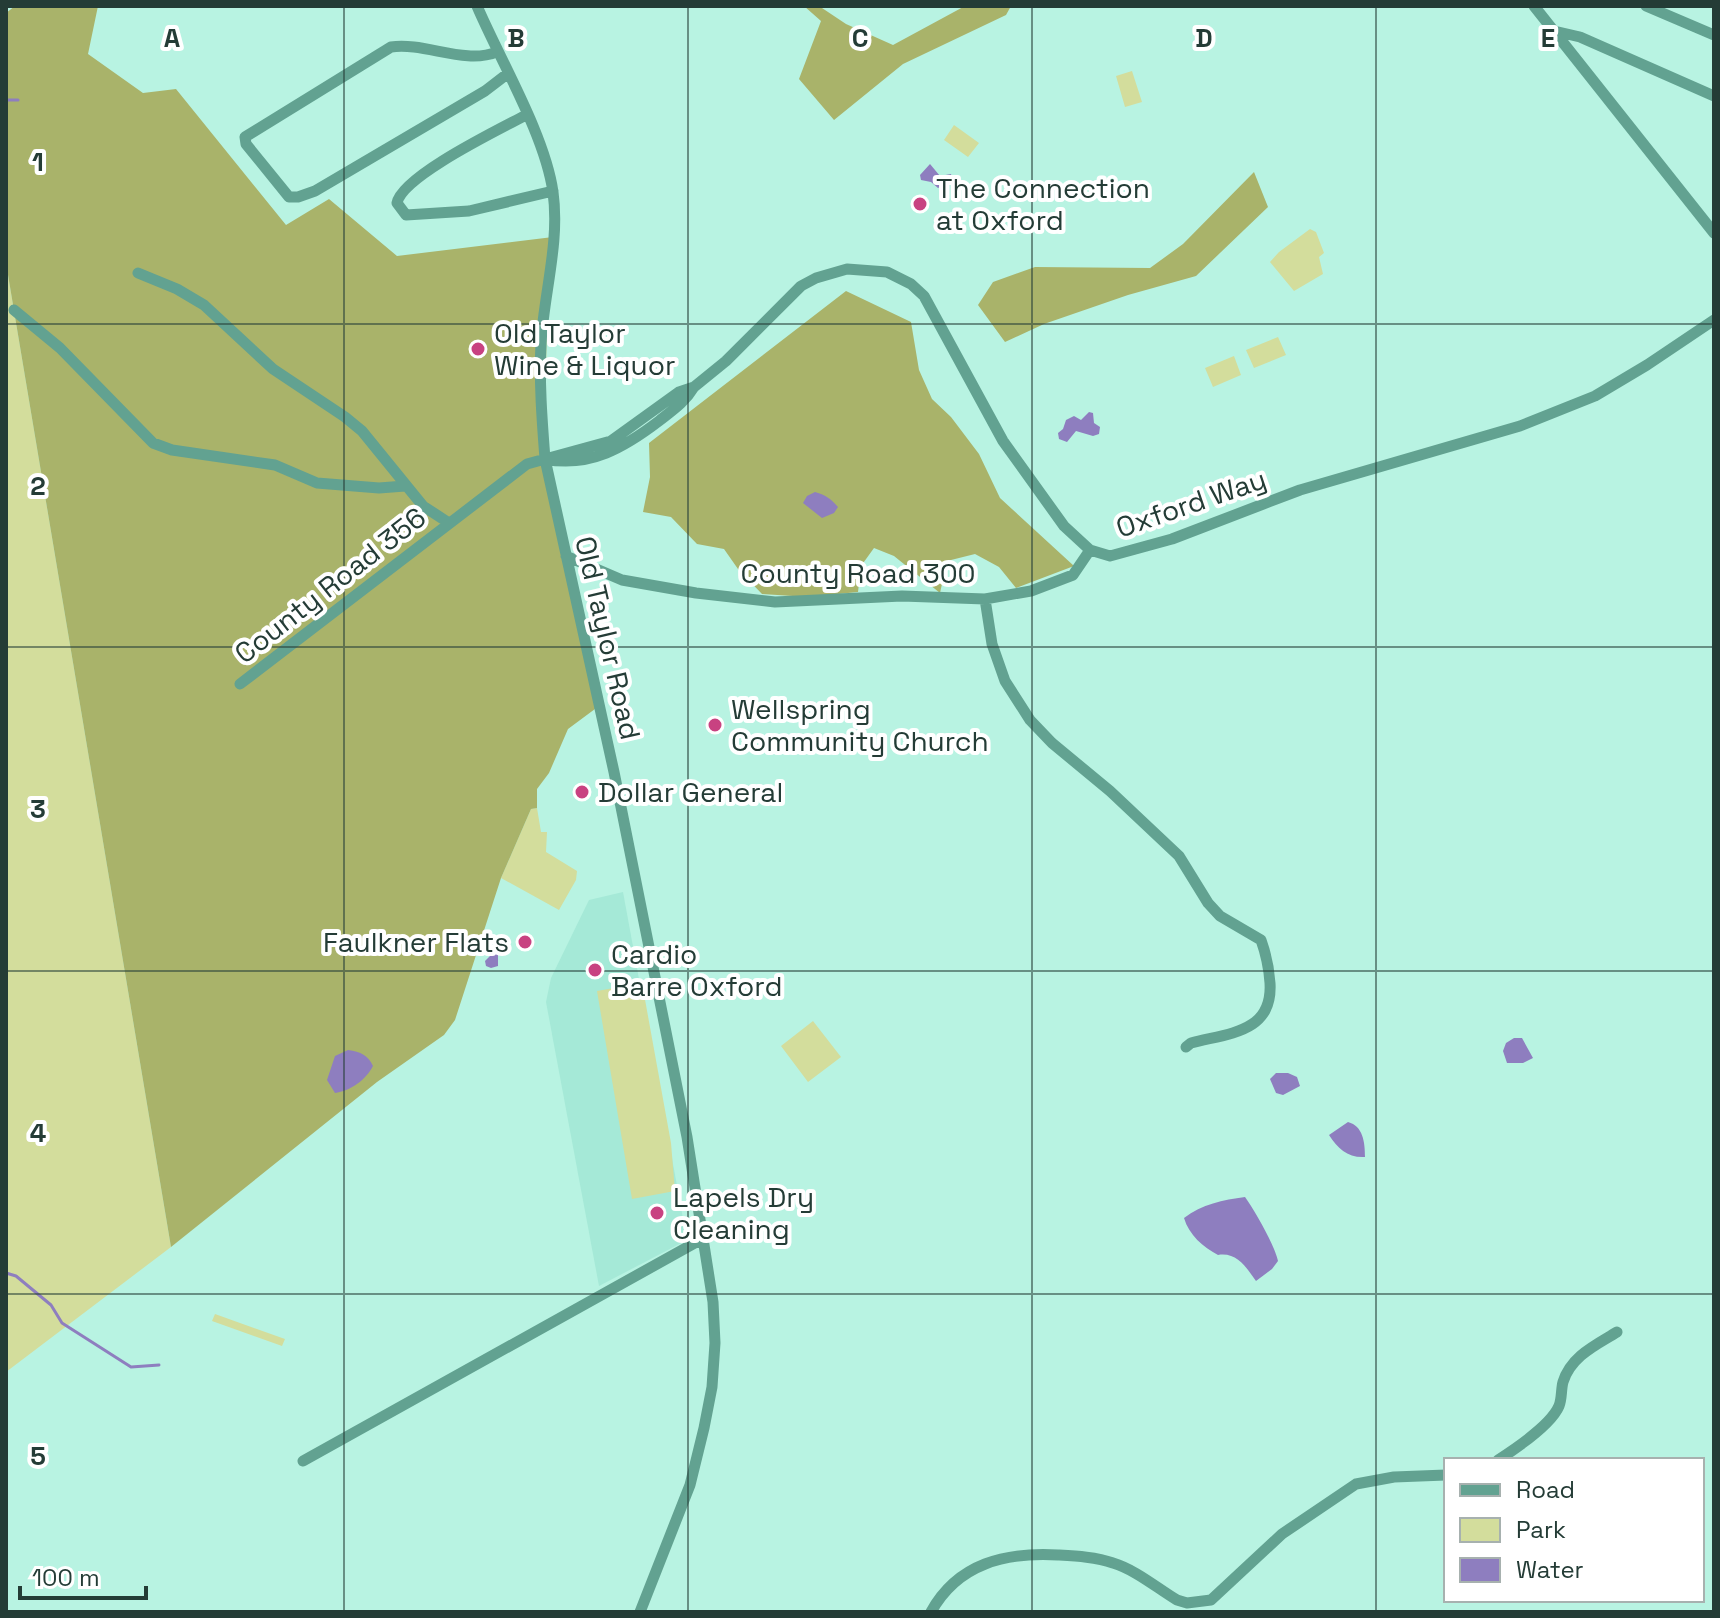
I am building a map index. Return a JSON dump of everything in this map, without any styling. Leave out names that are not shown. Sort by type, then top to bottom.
[{"type":"street","name":"Old Taylor Road","points":[[477,6],[540,147],[553,191],[553,249],[541,343],[545,459],[614,772],[687,1137],[713,1302],[715,1343],[712,1387],[690,1485],[640,1612]]},
{"type":"street","points":[[1534,6],[1714,233]]},
{"type":"street","points":[[1646,6],[1714,35]]},
{"type":"street","points":[[1554,31],[1580,37],[1714,96]]},
{"type":"street","points":[[497,52],[483,58],[405,45],[391,47],[245,137],[246,144],[289,197],[298,197],[328,183],[485,91],[507,74]]},
{"type":"street","points":[[526,115],[433,167],[402,189],[397,203],[406,215],[469,211],[553,191]]},
{"type":"street","name":"Oxford Way","points":[[545,459],[611,441],[679,392],[694,387],[726,361],[801,286],[847,269],[887,272],[911,284],[924,296],[1003,441],[1064,526],[1090,550],[1110,556],[1172,539],[1300,490],[1520,426],[1595,396],[1714,320]]},
{"type":"street","name":"County Road 356","points":[[138,273],[177,289],[204,305],[273,369],[345,417],[362,431],[423,506],[449,523]]},
{"type":"street","points":[[14,310],[60,348],[153,443],[172,450],[275,465],[317,483],[379,488],[405,486]]},
{"type":"street","name":"County Road 356","points":[[240,684],[527,464],[545,459]]},
{"type":"street","name":"County Road 300","points":[[566,556],[622,580],[696,593],[763,601],[830,601],[902,596],[985,599],[1031,591],[1073,575],[1090,550]]},
{"type":"street","points":[[985,599],[992,644],[1008,688],[1030,720],[1179,856],[1208,903],[1220,916],[1261,940],[1270,989],[1269,1004],[1262,1017],[1241,1031],[1191,1043],[1186,1047]]},
{"type":"street","points":[[303,1461],[702,1239]]},
{"type":"street","points":[[1501,1458],[1538,1430],[1558,1408],[1570,1366],[1584,1352],[1617,1332]]},
{"type":"street","points":[[931,1612],[947,1588],[971,1569],[987,1561],[1019,1556],[1080,1556],[1114,1563],[1177,1600],[1187,1603],[1211,1600],[1282,1534],[1356,1484],[1394,1477],[1444,1475]]},
{"type":"shaded area","points":[[15,6],[98,6],[88,54],[143,93],[176,89],[286,225],[329,199],[397,256],[553,237],[547,295],[545,459],[599,706],[568,729],[549,773],[537,789],[537,808],[531,809],[501,878],[455,1020],[444,1035],[377,1082],[171,1247],[6,263],[6,13]]},
{"type":"shaded area","points":[[804,6],[819,6],[846,24],[893,45],[965,6],[1011,6],[1006,15],[903,64],[834,120],[799,79],[821,21]]},
{"type":"shaded area","points":[[1254,172],[1268,207],[1196,276],[1044,324],[1005,342],[978,305],[993,282],[1035,267],[1150,268],[1183,244]]},
{"type":"shaded area","points":[[846,291],[911,322],[919,370],[932,399],[951,417],[979,454],[1000,498],[1074,566],[1016,588],[999,567],[975,554],[947,561],[940,593],[894,556],[874,548],[861,566],[858,592],[808,597],[762,594],[724,549],[697,544],[671,517],[643,512],[650,477],[649,443]]},
{"type":"shaded area","points":[[623,892],[687,1240],[599,1286],[546,1002],[551,978],[589,900]]},
{"type":"green space","points":[[1132,71],[1142,102],[1125,107],[1116,76]]},
{"type":"green space","points":[[954,125],[979,143],[968,157],[944,140]]},
{"type":"green space","points":[[1310,229],[1316,232],[1324,253],[1319,257],[1323,274],[1294,291],[1270,262]]},
{"type":"green space","points":[[6,263],[171,1247],[6,1372]]},
{"type":"green space","points":[[1278,337],[1286,355],[1254,368],[1246,350]]},
{"type":"green space","points":[[1234,356],[1241,375],[1213,387],[1205,368]]},
{"type":"green space","points":[[537,808],[541,832],[547,832],[546,852],[577,871],[576,880],[559,910],[501,878],[531,809]]},
{"type":"green space","points":[[642,983],[671,1143],[675,1191],[632,1199],[597,991]]},
{"type":"green space","points":[[813,1021],[841,1057],[808,1082],[781,1046]]},
{"type":"green space","points":[[215,1314],[285,1339],[282,1346],[212,1321]]},
{"type":"water","points":[[930,164],[940,176],[951,174],[953,181],[938,188],[931,182],[921,180],[920,175]]},
{"type":"water","points":[[1089,412],[1093,413],[1094,423],[1100,427],[1099,434],[1093,436],[1076,431],[1067,442],[1059,439],[1058,433],[1066,420],[1074,416],[1081,420]]},
{"type":"water","points":[[815,492],[838,507],[834,513],[822,518],[803,503],[807,496]]},
{"type":"water","points":[[502,936],[505,951],[498,955],[498,966],[486,966],[485,961],[493,953],[491,948]]},
{"type":"water","points":[[1522,1038],[1533,1058],[1523,1063],[1507,1063],[1503,1051],[1506,1043]]},
{"type":"water","points":[[348,1050],[364,1055],[373,1066],[357,1084],[335,1093],[327,1080],[335,1056]]},
{"type":"water","points":[[1276,1073],[1297,1077],[1300,1086],[1283,1095],[1276,1093],[1270,1079]]},
{"type":"water","points":[[1348,1122],[1360,1131],[1365,1157],[1344,1152],[1329,1135]]},
{"type":"water","points":[[1245,1197],[1278,1261],[1256,1281],[1236,1258],[1218,1255],[1202,1244],[1189,1230],[1184,1218],[1213,1203]]},
{"type":"waterway","points":[[6,100],[18,100]]},
{"type":"waterway","points":[[6,1273],[16,1276],[51,1305],[62,1323],[131,1367],[159,1365]]},
{"type":"place","name":"The Connection at Oxford","points":[[920,204]]},
{"type":"place","name":"Old Taylor Wine & Liquor","points":[[478,349]]},
{"type":"place","name":"Wellspring Community Church","points":[[715,725]]},
{"type":"place","name":"Dollar General","points":[[582,792]]},
{"type":"place","name":"Faulkner Flats","points":[[525,942]]},
{"type":"place","name":"Cardio Barre Oxford","points":[[595,970]]},
{"type":"place","name":"Lapels Dry Cleaning","points":[[657,1213]]}]
